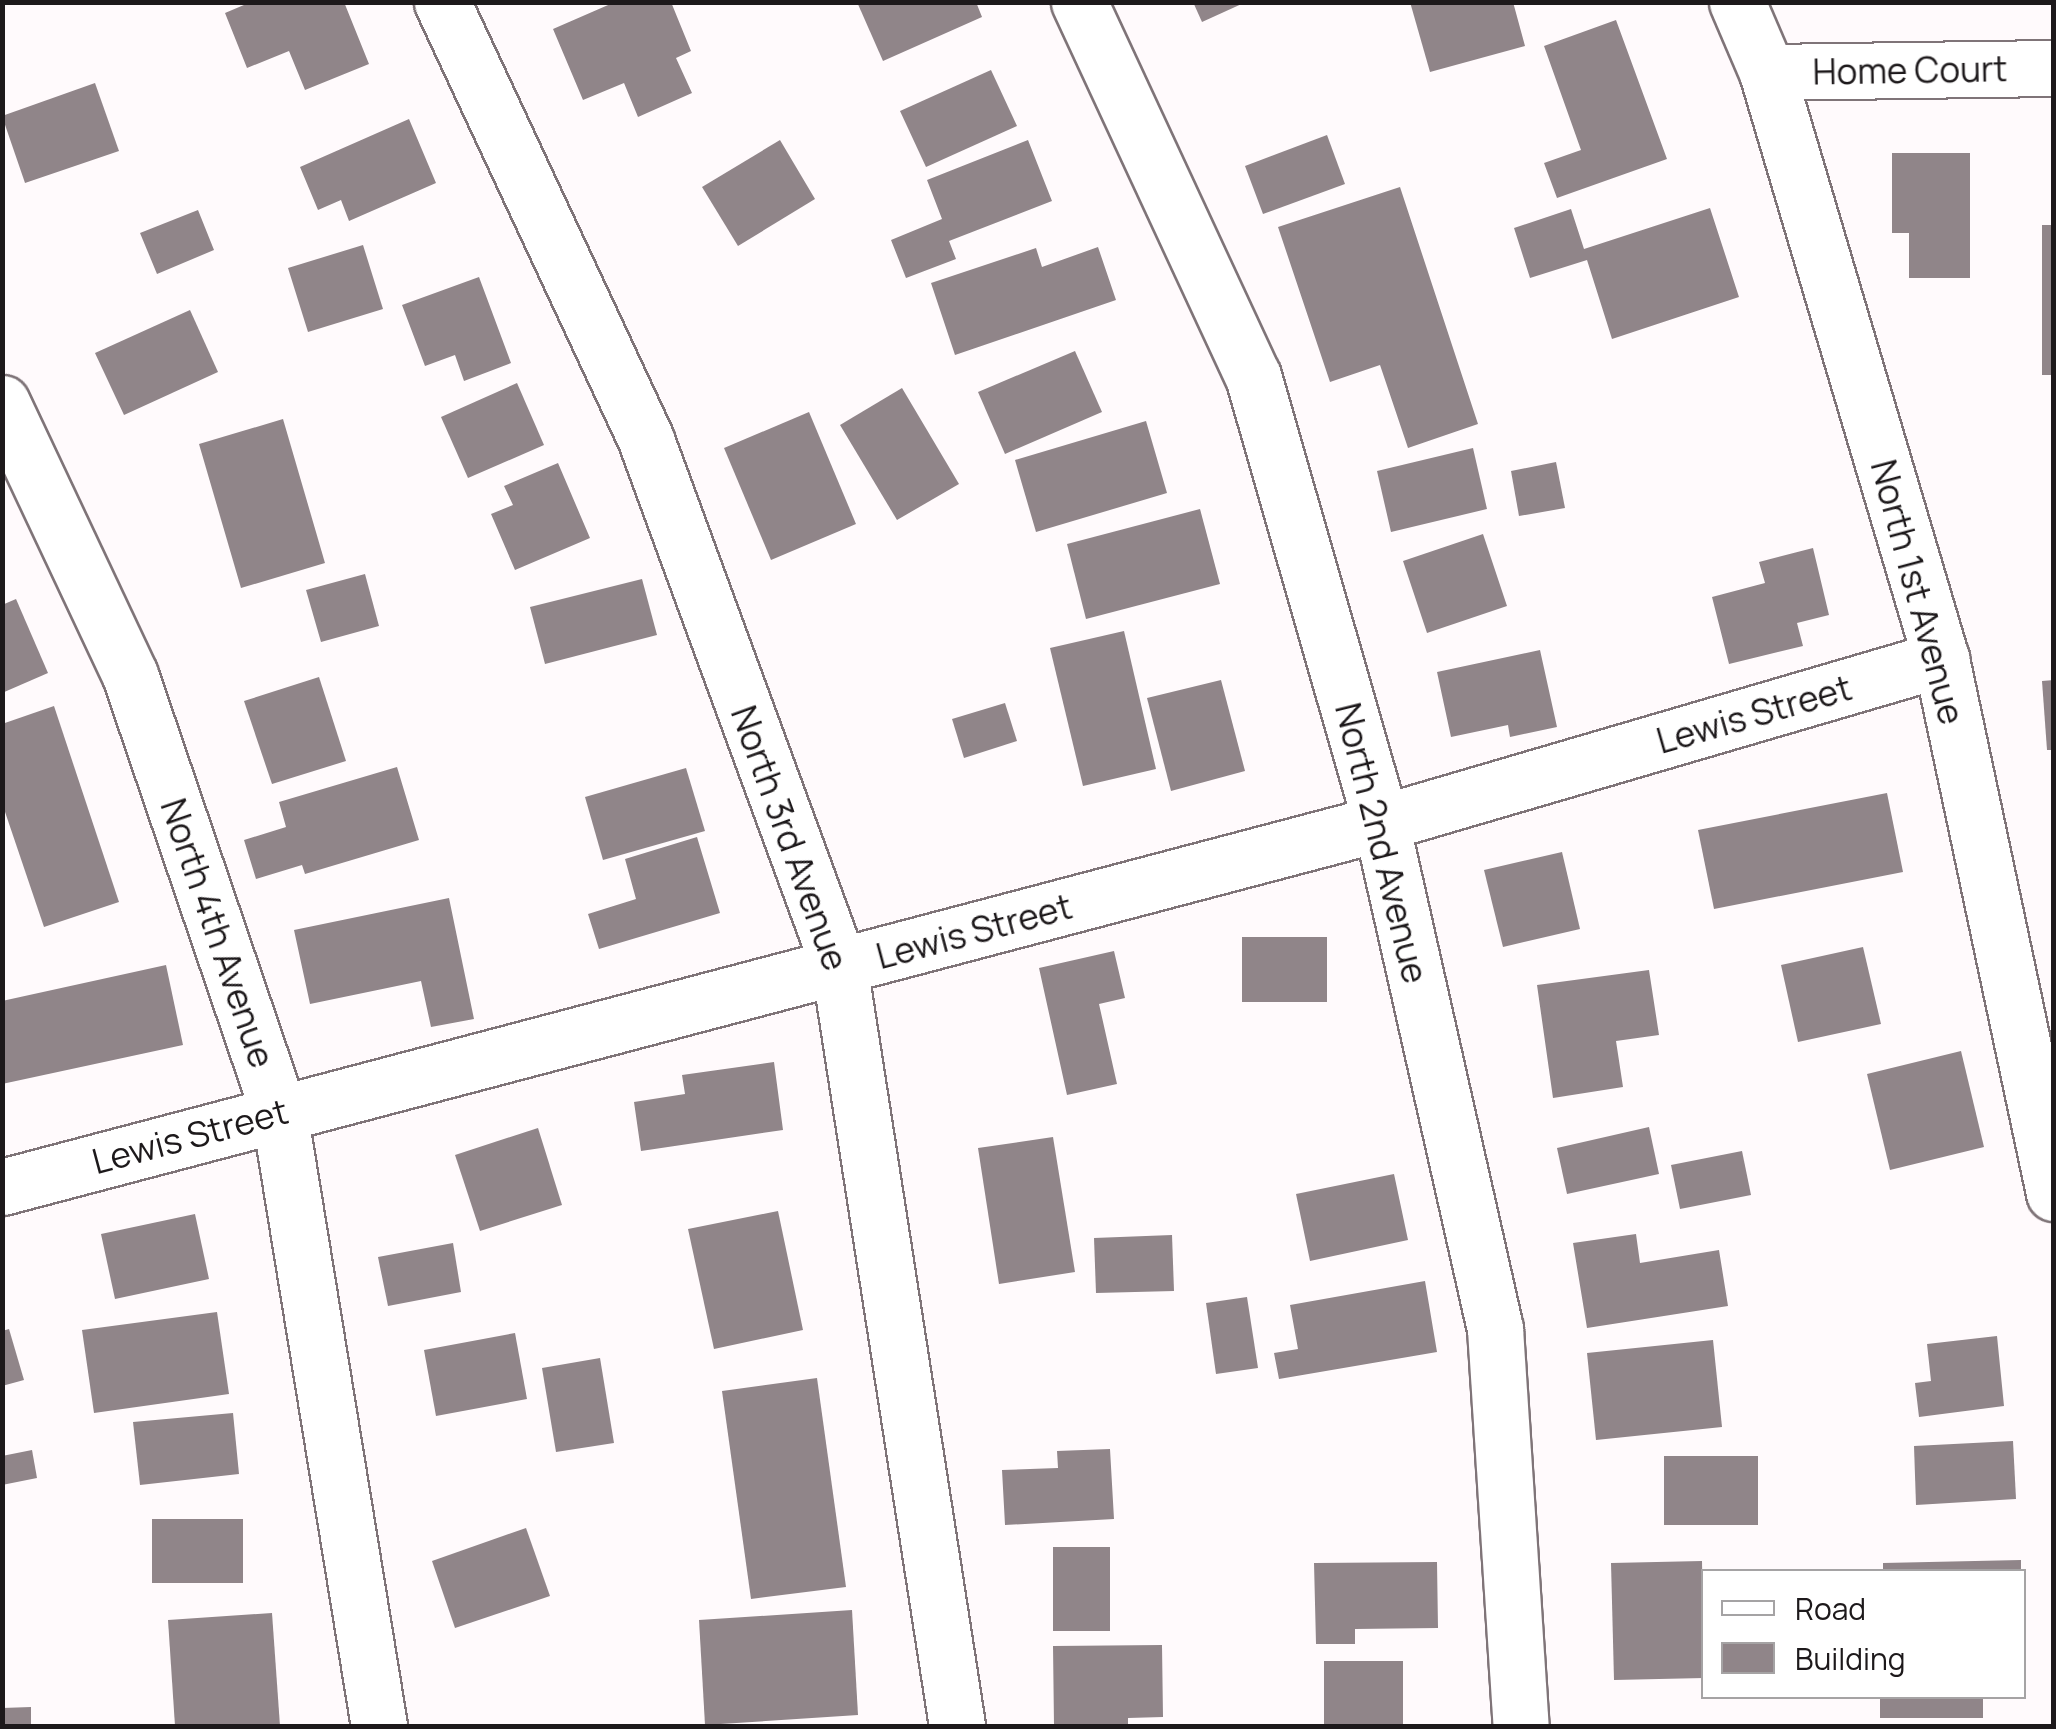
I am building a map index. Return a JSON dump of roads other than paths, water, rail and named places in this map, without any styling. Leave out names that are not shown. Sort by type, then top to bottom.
[{"type":"street","name":"North 3rd Avenue","points":[[442,2],[646,440],[840,966],[957,1726]]},
{"type":"street","name":"North 2nd Avenue","points":[[1079,2],[1253,376],[1382,823],[1495,1329],[1520,1726]]},
{"type":"street","name":"North 1st Avenue","points":[[1737,2],[1767,72],[1941,659],[2054,1193]]},
{"type":"street","name":"Home Court","points":[[1767,72],[2054,68]]},
{"type":"street","name":"North 4th Avenue","points":[[2,403],[130,675],[279,1112],[379,1726]]},
{"type":"street","name":"Lewis Street","points":[[2,1188],[1382,823],[1941,659]]}]
